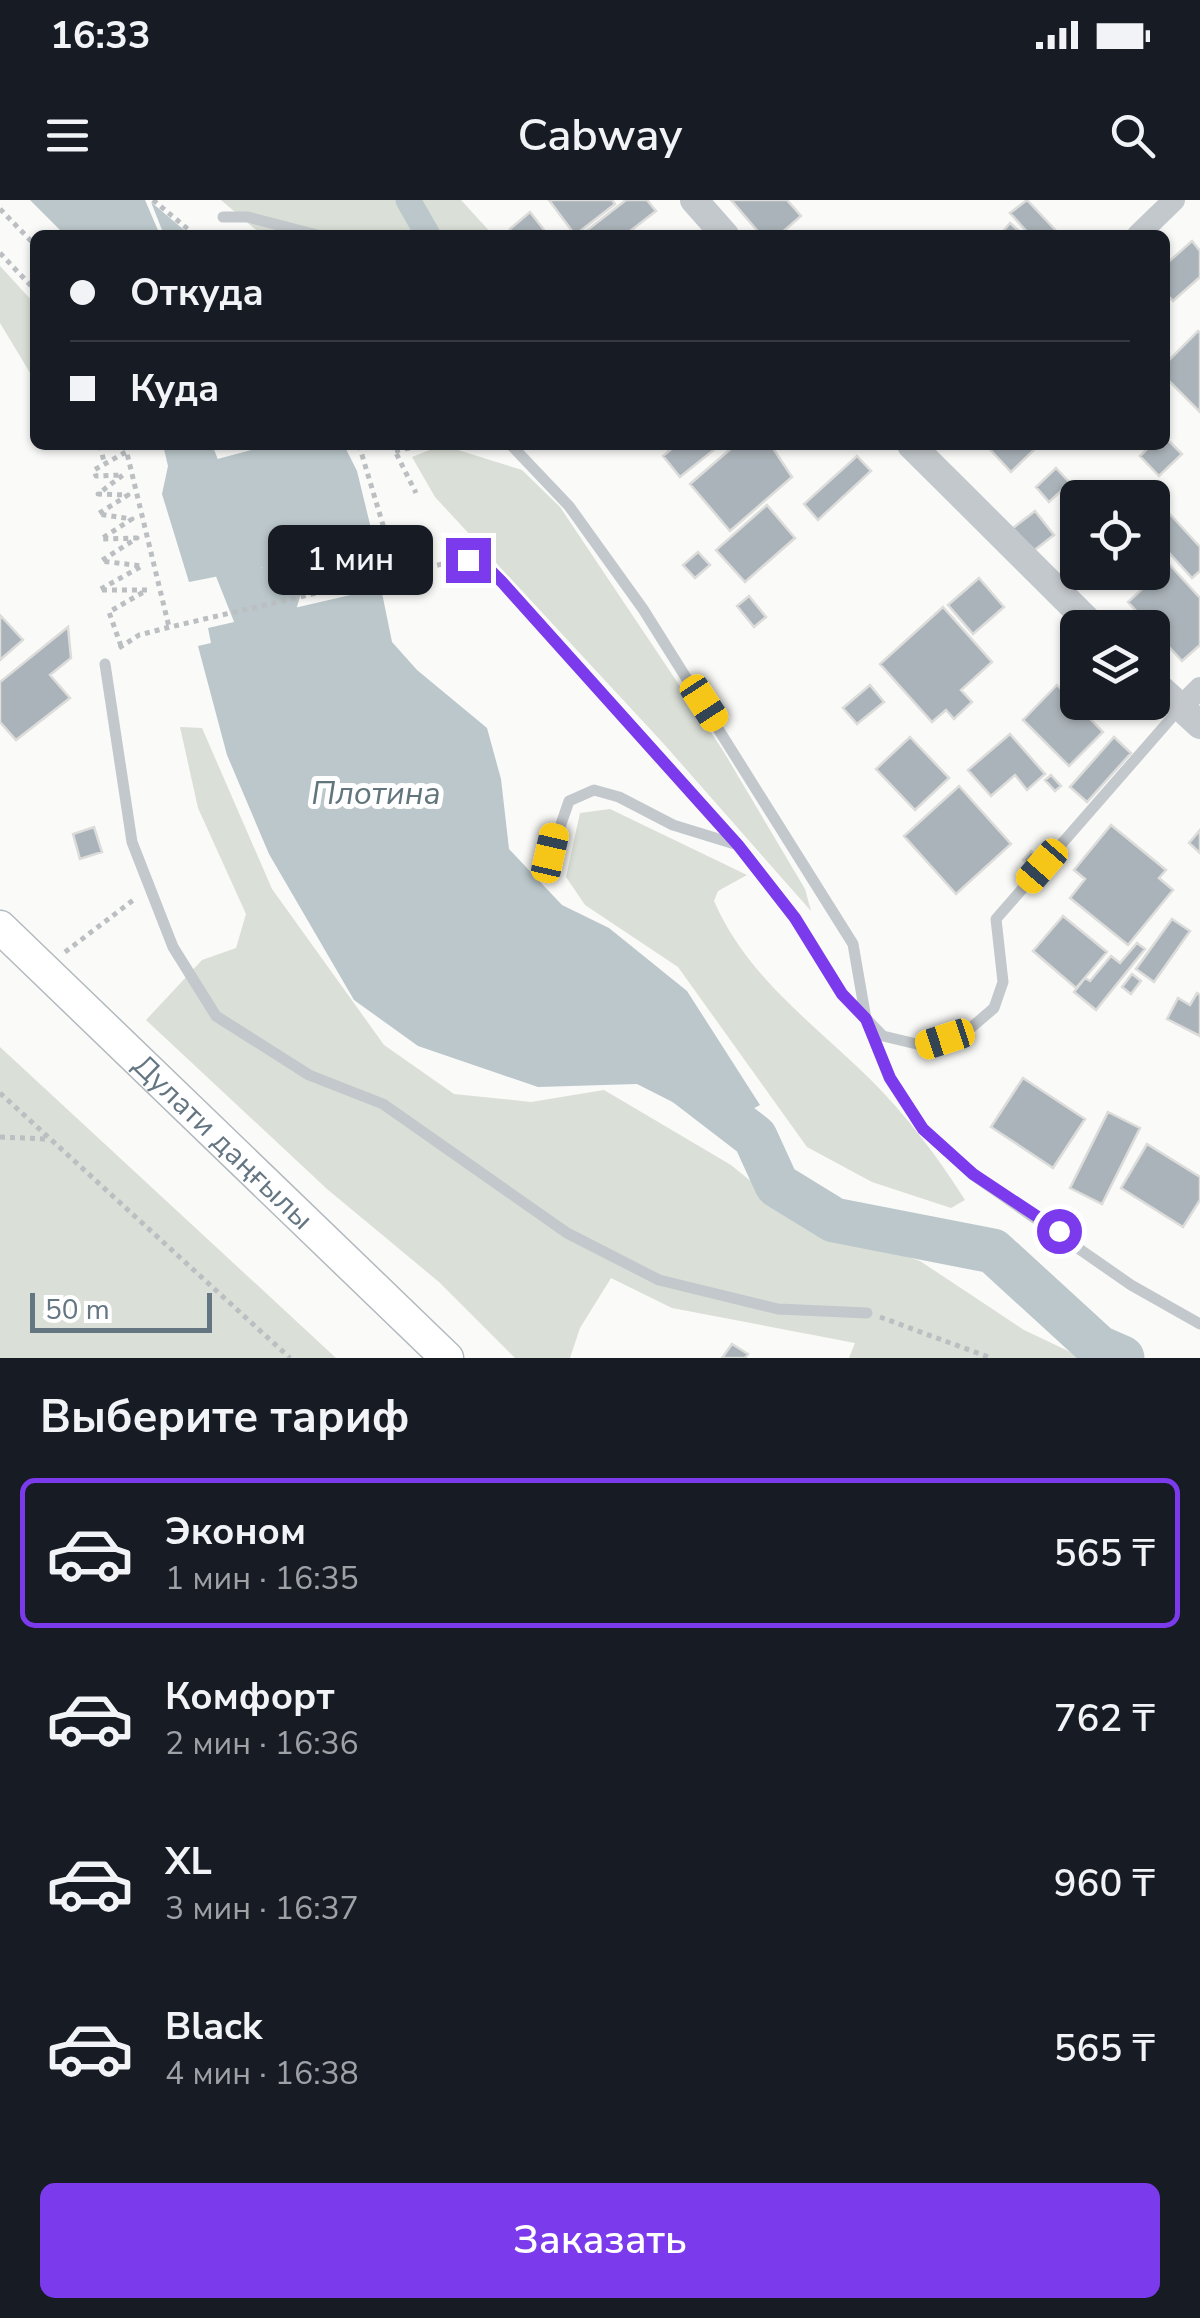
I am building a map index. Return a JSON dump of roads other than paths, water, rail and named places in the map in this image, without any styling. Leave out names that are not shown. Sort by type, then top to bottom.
[{"type":"main road","name":"Дулати даңғылы","points":[[0,927],[447,1358]]},
{"type":"street","points":[[694,200],[721,230]]},
{"type":"street","points":[[1143,230],[1174,200]]},
{"type":"street","points":[[919,450],[1077,610]]},
{"type":"street","points":[[1170,692],[1194,706]]},
{"type":"lane","points":[[223,217],[248,217],[298,230]]},
{"type":"lane","points":[[516,450],[569,506],[643,609],[853,944],[866,1019],[890,1078],[936,1140],[973,1174],[1131,1285],[1200,1324]]},
{"type":"lane","points":[[468,560],[487,567],[502,582],[738,845],[795,918],[842,994],[883,1036],[925,1046],[966,1032],[994,1008],[1002,982],[996,919],[1194,706]]},
{"type":"lane","points":[[105,664],[132,842],[173,947],[216,1016],[309,1075],[383,1104],[567,1233],[659,1280],[778,1309],[867,1313]]},
{"type":"lane","points":[[550,853],[557,824],[569,801],[594,790],[619,797],[674,825],[738,845]]},
{"type":"water","points":[[30,200],[145,200],[158,230],[60,230]]},
{"type":"water","points":[[151,202],[184,230],[162,230]]},
{"type":"water","points":[[164,450],[207,450],[210,461],[251,450],[346,450],[357,471],[375,545],[189,582],[162,494],[168,466]]},
{"type":"water","name":"Плотина","points":[[381,588],[392,642],[417,670],[487,728],[501,779],[509,849],[562,905],[609,928],[687,991],[760,1105],[720,1126],[637,1084],[538,1087],[418,1046],[354,1000],[269,854],[227,755],[198,646],[211,643],[208,628]]},
{"type":"waterway","points":[[408,200],[425,230]]},
{"type":"waterway","points":[[190,450],[279,674]]},
{"type":"waterway","points":[[266,632],[317,461],[314,450]]},
{"type":"waterway","points":[[686,1084],[755,1137],[777,1185],[834,1220],[993,1251],[1099,1348],[1122,1358]]}]
